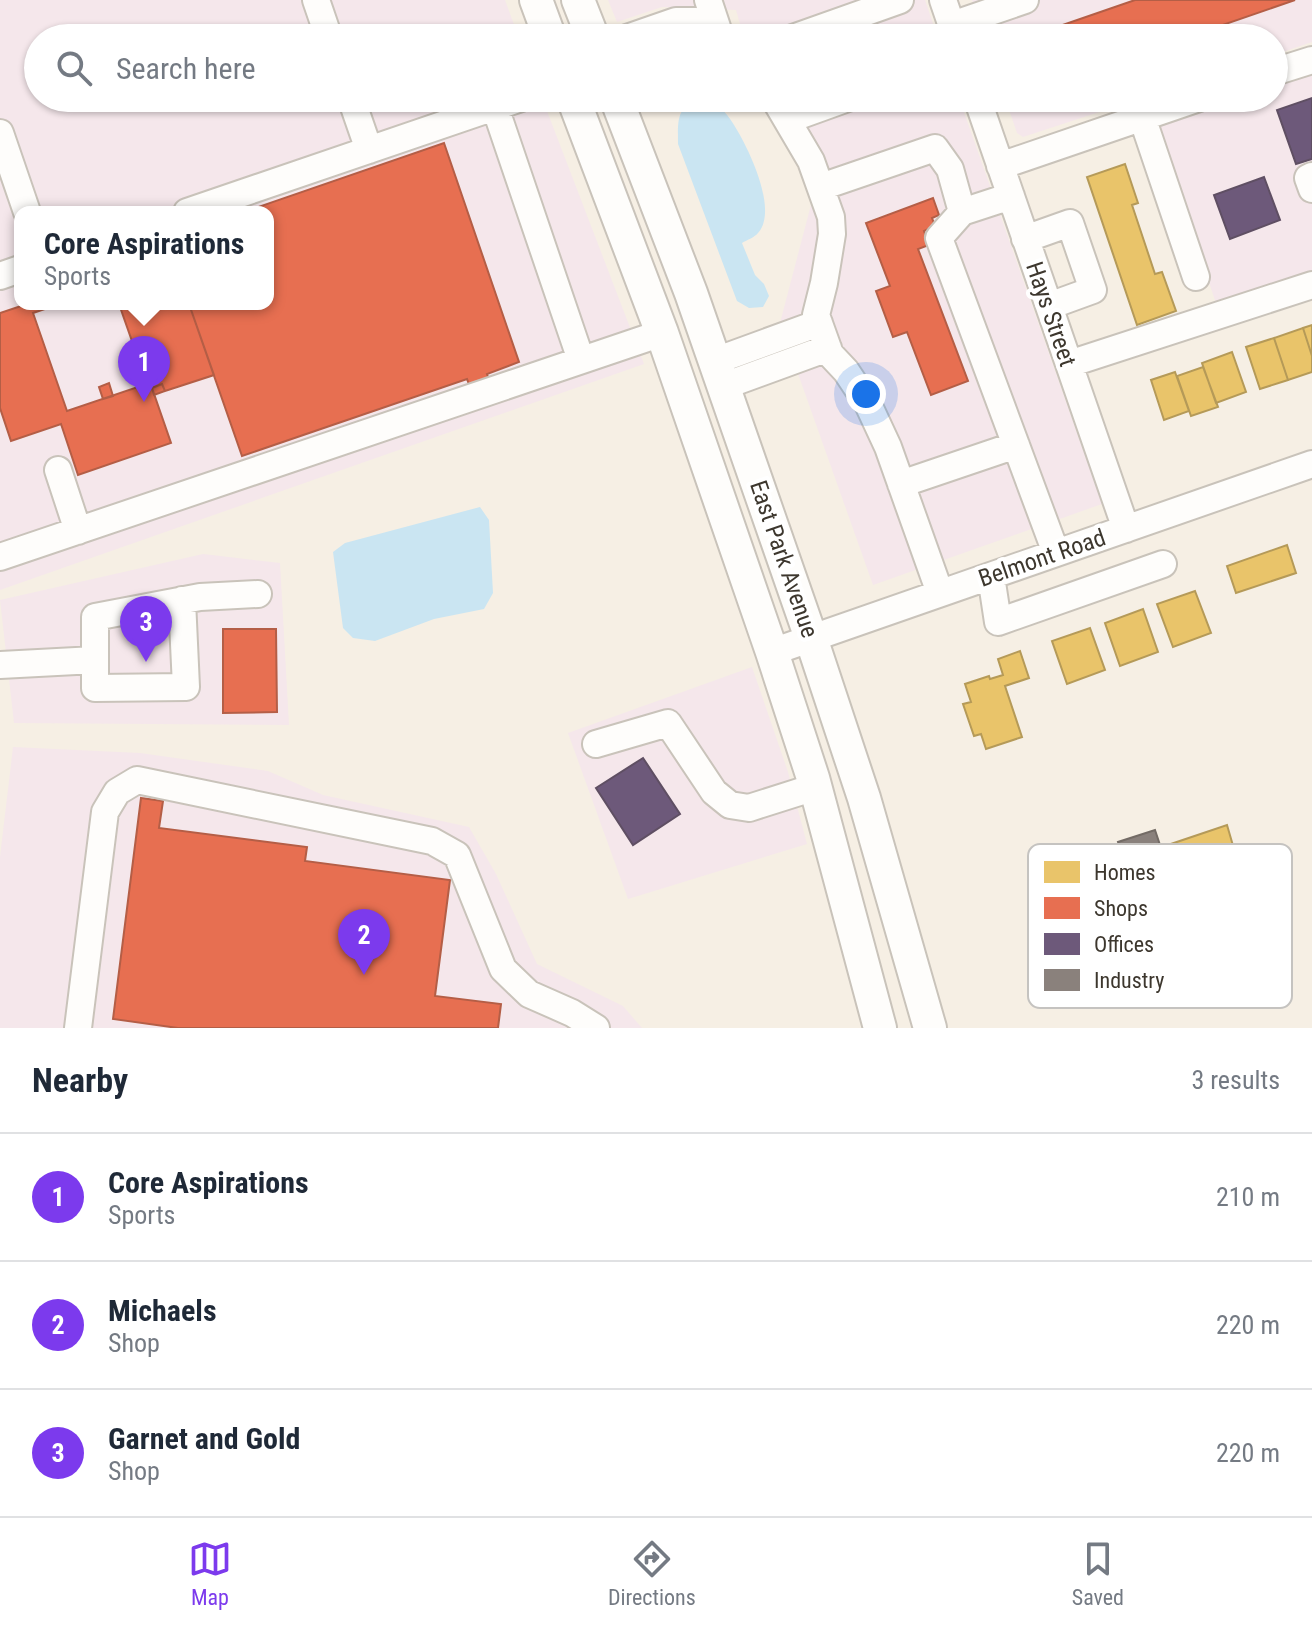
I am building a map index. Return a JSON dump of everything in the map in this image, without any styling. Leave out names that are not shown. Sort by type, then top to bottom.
[{"type":"main road","points":[[536,0],[545,24]]},
{"type":"main road","points":[[578,0],[587,24]]},
{"type":"main road","name":"East Park Avenue","points":[[578,112],[662,333],[772,652],[815,787],[880,1028]]},
{"type":"main road","name":"East Park Avenue","points":[[621,112],[719,374],[811,638],[864,798],[930,1028]]},
{"type":"street","points":[[316,0],[324,24]]},
{"type":"street","points":[[708,0],[715,24]]},
{"type":"street","points":[[943,0],[951,24]]},
{"type":"street","points":[[972,24],[1025,0]]},
{"type":"street","points":[[831,24],[890,2]]},
{"type":"street","points":[[667,24],[696,21],[700,24]]},
{"type":"street","points":[[1288,68],[1312,60]]},
{"type":"street","points":[[356,112],[369,150]]},
{"type":"street","points":[[205,206],[480,112]]},
{"type":"street","points":[[497,112],[581,360]]},
{"type":"street","points":[[782,112],[811,161],[831,217],[832,234],[816,315],[830,354],[846,371],[868,404],[888,447],[940,593]]},
{"type":"street","name":"Hays Street","points":[[982,112],[1126,529]]},
{"type":"street","points":[[1000,166],[1157,112]]},
{"type":"street","points":[[1142,117],[1196,277]]},
{"type":"street","points":[[0,133],[25,206]]},
{"type":"street","points":[[821,187],[935,148],[950,169],[962,212]]},
{"type":"street","points":[[1312,176],[1308,178],[1312,189]]},
{"type":"street","points":[[1011,196],[962,212],[939,238],[1016,445],[1084,591]]},
{"type":"street","points":[[1025,239],[1070,223],[1093,290],[1049,306]]},
{"type":"street","points":[[1069,364],[1312,285]]},
{"type":"street","points":[[719,374],[819,323]]},
{"type":"street","points":[[0,557],[662,333]]},
{"type":"street","points":[[719,374],[828,348]]},
{"type":"street","points":[[901,484],[1016,445]]},
{"type":"street","name":"Belmont Road","points":[[772,652],[1312,464]]},
{"type":"street","points":[[58,470],[78,531]]},
{"type":"street","points":[[991,576],[998,622],[1163,564]]},
{"type":"street","points":[[182,600],[186,687],[95,688],[95,617],[182,600],[200,597],[258,594]]},
{"type":"street","points":[[0,665],[95,660]]},
{"type":"street","points":[[596,744],[668,723],[714,792],[730,805],[749,808],[815,787]]},
{"type":"street","points":[[78,1028],[105,812],[117,792],[137,780],[432,841],[457,855],[503,969],[529,994],[572,1013],[596,1028]]},
{"type":"shaded area","points":[[0,0],[505,0],[514,24],[24,24],[24,112],[547,112],[644,364],[0,590]]},
{"type":"shaded area","points":[[608,0],[925,0],[933,24],[740,24],[736,10],[662,7],[617,22]]},
{"type":"shaded area","points":[[972,0],[1312,0],[1312,42],[1288,50],[1288,24],[980,24]]},
{"type":"shaded area","points":[[1312,73],[1312,275],[1218,309],[1156,127],[1198,112],[1288,112],[1288,81]]},
{"type":"shaded area","points":[[766,112],[964,112],[1102,504],[873,585],[780,323],[812,201],[794,154]]},
{"type":"shaded area","points":[[1010,112],[1099,112],[1023,137],[1017,133]]},
{"type":"shaded area","points":[[203,554],[280,563],[289,725],[14,723],[0,600]]},
{"type":"shaded area","points":[[752,667],[788,772],[807,844],[628,899],[568,733]]},
{"type":"shaded area","points":[[13,747],[140,753],[268,771],[323,795],[469,827],[496,874],[537,964],[623,1006],[642,1028],[0,1028],[0,857]]},
{"type":"water","points":[[682,112],[724,112],[747,148],[759,179],[765,210],[764,223],[757,234],[742,243],[755,275],[764,284],[769,296],[763,307],[749,308],[737,301],[678,144],[678,123]]},
{"type":"water","points":[[480,507],[489,520],[493,593],[484,609],[434,619],[375,641],[353,638],[343,628],[333,552],[345,543]]},
{"type":"building: Homes","points":[[1125,164],[1138,203],[1132,205],[1155,274],[1162,272],[1176,311],[1137,325],[1087,177]]},
{"type":"building: Homes","points":[[1312,325],[1312,356],[1303,328]]},
{"type":"building: Homes","points":[[1303,328],[1312,356],[1312,372],[1288,380],[1274,338]]},
{"type":"building: Homes","points":[[1274,338],[1288,380],[1260,389],[1246,347]]},
{"type":"building: Homes","points":[[1232,352],[1246,392],[1216,403],[1202,363]]},
{"type":"building: Homes","points":[[1203,367],[1218,407],[1191,416],[1177,376]]},
{"type":"building: Homes","points":[[1175,372],[1189,411],[1164,420],[1151,380]]},
{"type":"building: Homes","points":[[1287,545],[1296,573],[1236,593],[1227,566]]},
{"type":"building: Homes","points":[[1195,591],[1211,633],[1173,647],[1157,604]]},
{"type":"building: Homes","points":[[1143,609],[1158,652],[1120,666],[1105,623]]},
{"type":"building: Homes","points":[[1090,628],[1105,670],[1067,684],[1052,641]]},
{"type":"building: Homes","points":[[1020,651],[1029,678],[1005,686],[1022,737],[986,749],[981,734],[974,736],[963,704],[971,702],[965,684],[1003,675],[998,659]]},
{"type":"building: Homes","points":[[1227,825],[1233,844],[1171,844]]},
{"type":"building: Shops","points":[[1135,0],[1295,0],[1226,24],[1066,24]]},
{"type":"building: Shops","points":[[444,143],[519,362],[487,374],[492,389],[473,395],[467,379],[242,456],[191,310],[274,310],[274,206],[261,206]]},
{"type":"building: Shops","points":[[933,198],[939,215],[932,218],[935,226],[924,231],[929,245],[918,249],[968,381],[931,395],[907,332],[893,337],[876,291],[890,286],[866,223]]},
{"type":"building: Shops","points":[[14,308],[42,310],[33,313],[67,411],[147,384],[121,310],[191,310],[214,375],[165,391],[162,384],[152,388],[171,443],[78,475],[61,424],[11,441],[0,408],[0,313]]},
{"type":"building: Shops","points":[[109,383],[113,396],[103,399],[99,387]]},
{"type":"building: Shops","points":[[162,384],[165,391],[154,395],[152,388]]},
{"type":"building: Shops","points":[[223,629],[276,629],[277,712],[223,713]]},
{"type":"building: Shops","points":[[141,798],[163,801],[159,828],[307,847],[305,861],[450,880],[435,996],[501,1004],[498,1028],[178,1028],[113,1019]]},
{"type":"building: Offices","points":[[1312,98],[1312,159],[1296,164],[1278,112],[1288,112],[1288,106]]},
{"type":"building: Offices","points":[[1264,177],[1280,220],[1230,239],[1214,195]]},
{"type":"building: Offices","points":[[643,758],[680,814],[633,845],[596,788]]},
{"type":"building: Industry","points":[[1155,830],[1160,844],[1119,844]]},
{"type":"place","name":"Core Aspirations","points":[[144,402]]},
{"type":"place","name":"Garnet and Gold","points":[[146,662]]},
{"type":"place","name":"Michaels","points":[[364,975]]}]
